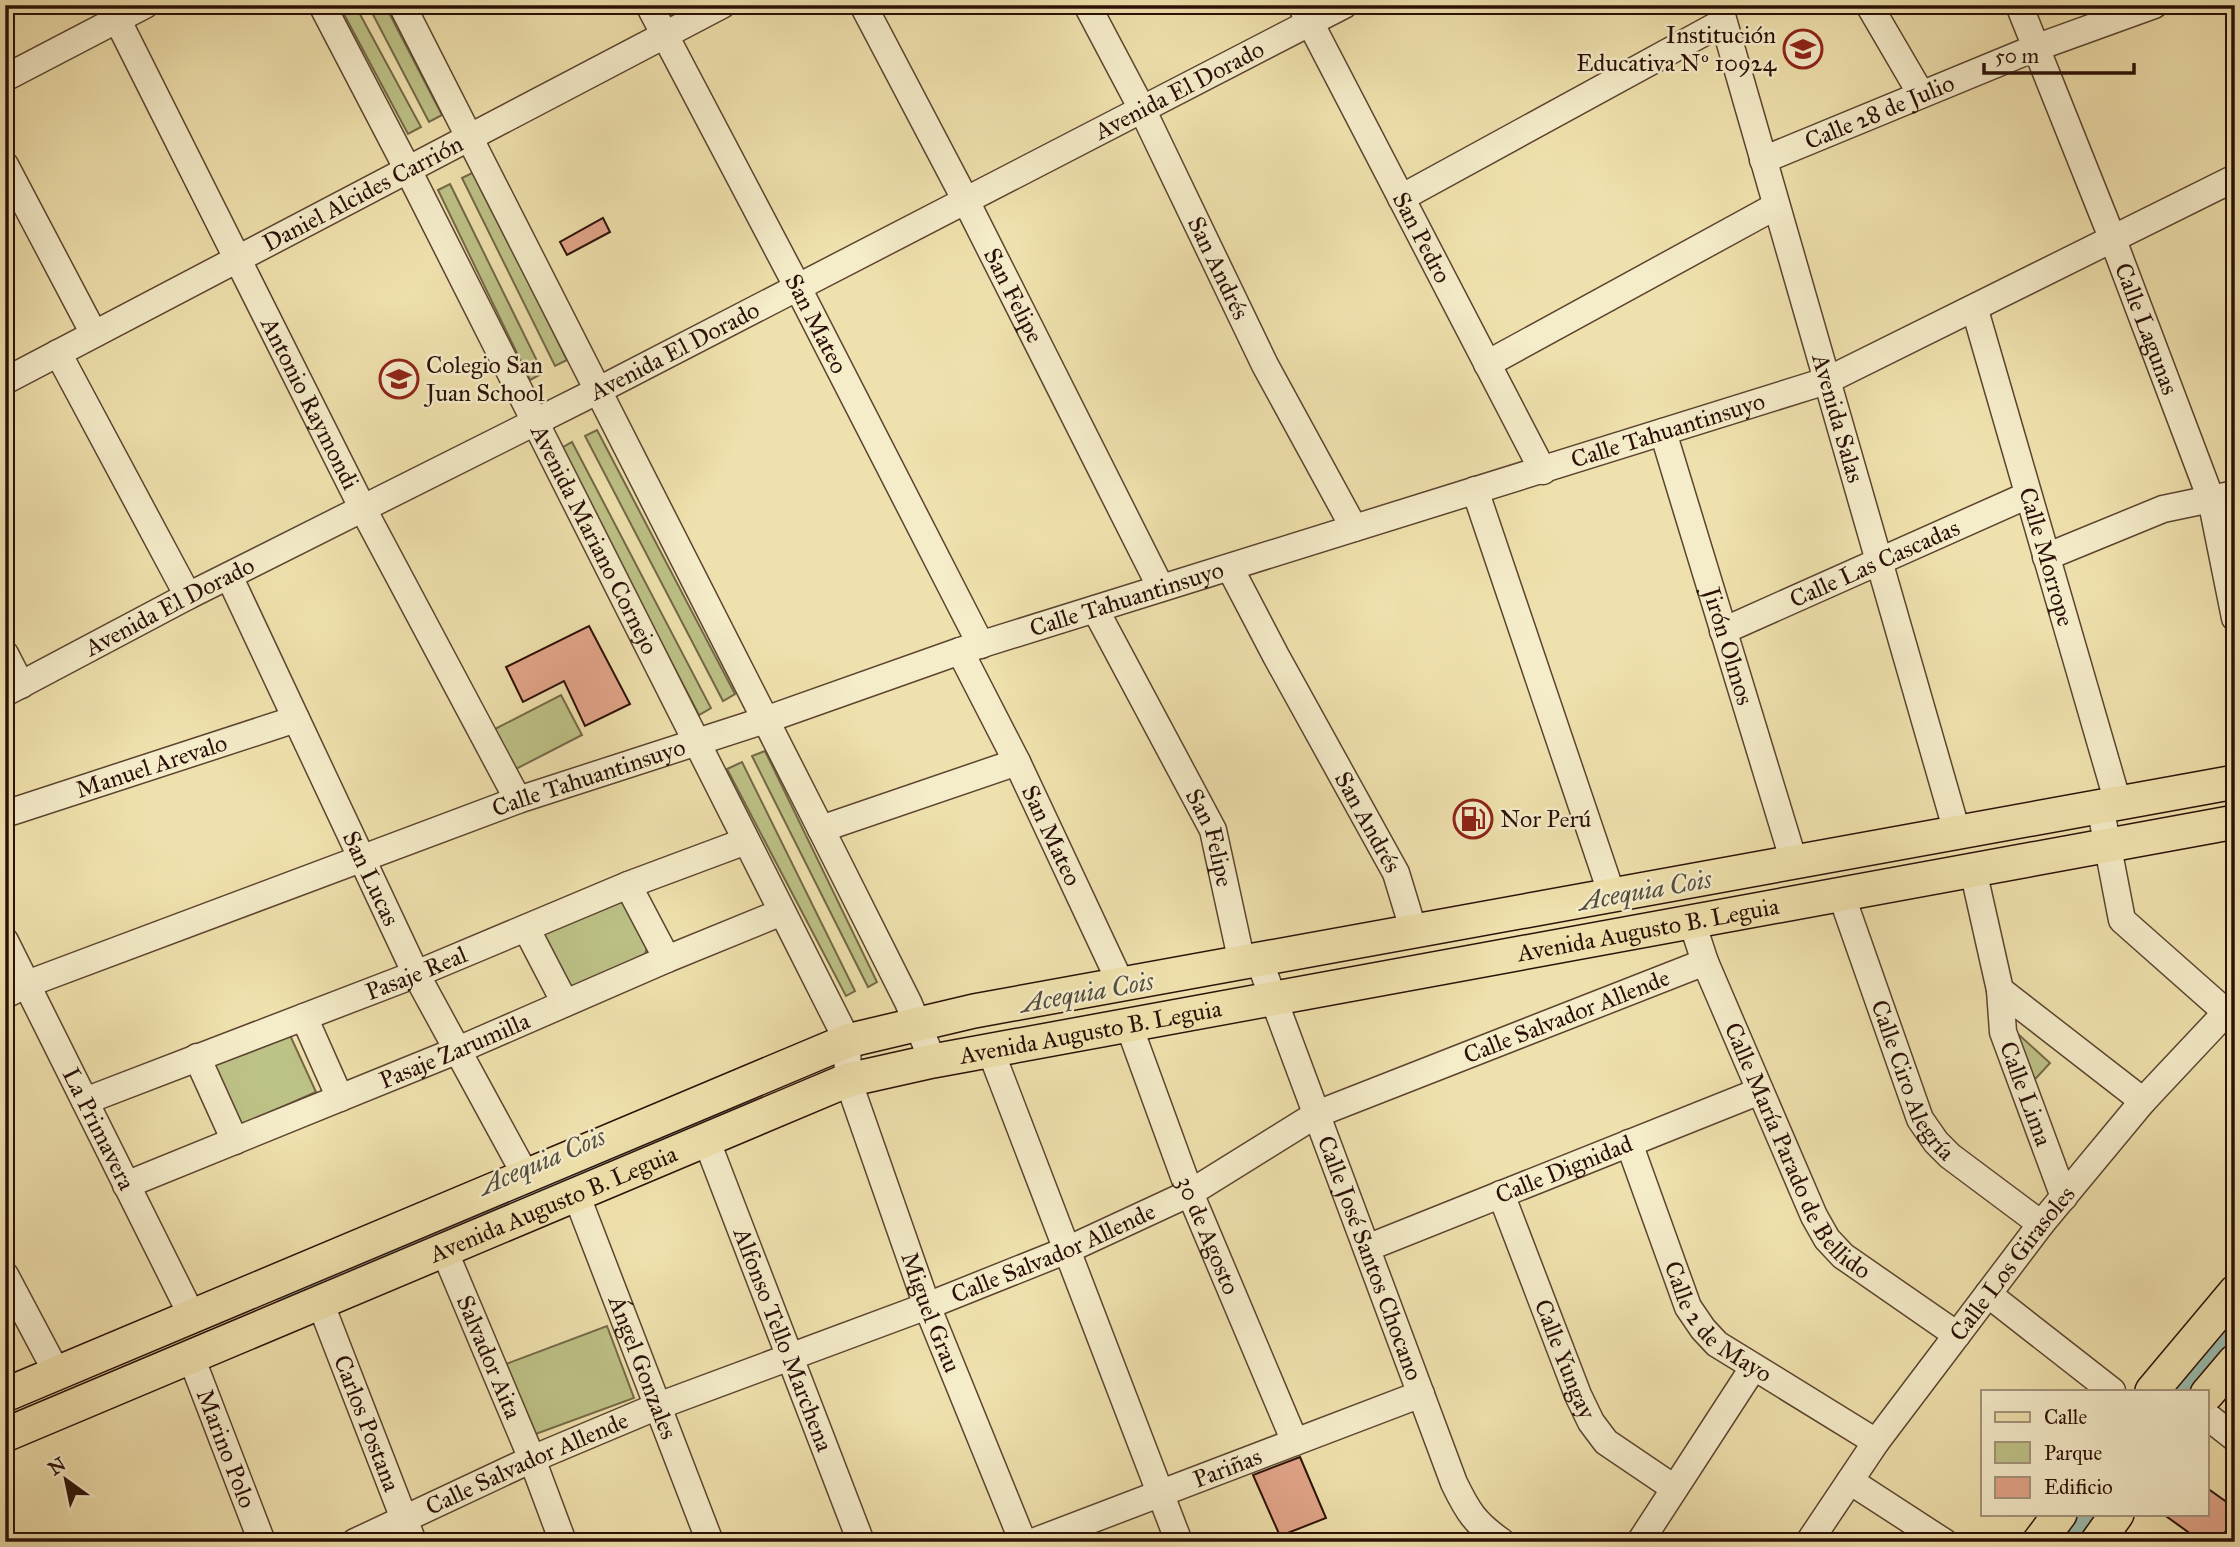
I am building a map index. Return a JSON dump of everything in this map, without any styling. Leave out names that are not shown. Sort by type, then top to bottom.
[{"type":"main road","name":"Avenida Augusto B. Leguia","points":[[5,1395],[847,1042],[918,1024],[2235,782]]},
{"type":"main road","name":"Avenida Augusto B. Leguia","points":[[5,1435],[848,1079],[933,1061],[2235,822]]},
{"type":"main road","points":[[2153,1390],[2235,1292]]},
{"type":"main road","points":[[2208,1393],[2235,1361]]},
{"type":"main road","points":[[2039,1542],[2058,1516]]},
{"type":"main road","points":[[2097,1542],[2116,1516]]},
{"type":"street","points":[[5,78],[113,13],[145,5]]},
{"type":"street","name":"Avenida Mariano Cornejo","points":[[322,5],[408,170],[533,423],[847,1042],[848,1079]]},
{"type":"street","points":[[402,5],[821,829],[918,1024],[933,1061]]},
{"type":"street","name":"San Mateo","points":[[649,5],[797,288],[970,648],[1017,762],[1122,986]]},
{"type":"street","name":"Daniel Alcides Carrión","points":[[5,380],[722,5]]},
{"type":"street","name":"San Felipe","points":[[863,5],[966,201],[1161,588]]},
{"type":"street","name":"San Andrés","points":[[1087,5],[1142,109],[1265,365],[1354,528]]},
{"type":"street","name":"Avenida El Dorado","points":[[13,689],[188,596],[599,390],[966,201],[1142,109],[1306,14],[1344,5]]},
{"type":"street","points":[[1869,5],[1921,94]]},
{"type":"street","name":"Calle Lagunas","points":[[2019,5],[2113,240],[2223,497],[2235,618]]},
{"type":"street","name":"Calle 28 de Julio","points":[[1763,160],[2035,48],[2154,5]]},
{"type":"street","name":"Antonio Raymondi","points":[[113,13],[363,509],[518,800]]},
{"type":"street","name":"San Pedro","points":[[1306,14],[1543,471]]},
{"type":"street","points":[[1401,198],[1721,14]]},
{"type":"street","name":"Avenida Salas","points":[[1721,14],[1957,832]]},
{"type":"street","points":[[5,165],[94,334]]},
{"type":"street","name":"Calle Tahuantinsuyo","points":[[16,989],[518,800],[765,720],[970,648],[1826,382],[2235,178]]},
{"type":"street","points":[[1487,364],[1776,206]]},
{"type":"street","name":"Calle Morrope","points":[[1975,310],[2046,557],[2106,806],[2108,844],[2122,920],[2230,1007]]},
{"type":"street","points":[[58,353],[188,596]]},
{"type":"street","name":"Jirón Olmos","points":[[1663,432],[1794,862]]},
{"type":"street","points":[[1475,490],[1612,895]]},
{"type":"street","name":"Calle Las Cascadas","points":[[1723,631],[2028,495]]},
{"type":"street","points":[[2046,557],[2162,509],[2223,497]]},
{"type":"street","name":"San Andrés","points":[[1230,568],[1396,873],[1414,932]]},
{"type":"street","name":"San Lucas","points":[[229,576],[416,974],[526,1176]]},
{"type":"street","name":"San Felipe","points":[[1095,609],[1213,830],[1253,962]]},
{"type":"street","points":[[5,654],[13,689]]},
{"type":"street","name":"Manuel Arevalo","points":[[5,814],[296,719]]},
{"type":"street","points":[[821,829],[1017,762]]},
{"type":"street","name":"Pasaje Real","points":[[85,1101],[416,974],[628,885],[746,841]]},
{"type":"street","name":"Calle Lima","points":[[1973,870],[2000,990],[2003,1032],[2064,1197]]},
{"type":"street","points":[[628,885],[667,959]]},
{"type":"street","name":"Calle Ciro Alegría","points":[[1841,894],[1920,1119],[1950,1156],[2041,1224]]},
{"type":"street","name":"Pasaje Zarumilla","points":[[126,1185],[458,1050],[782,912]]},
{"type":"street","name":"Calle María Parado de Bellido","points":[[1692,922],[1705,962],[1814,1216],[1827,1239],[1843,1256],[1957,1335]]},
{"type":"street","points":[[526,928],[565,1003]]},
{"type":"street","name":"La Primavera","points":[[5,941],[16,989],[85,1101],[192,1316]]},
{"type":"street","name":"Calle José Santos Chocano","points":[[1253,962],[1273,999],[1467,1511],[1486,1531],[1502,1542]]},
{"type":"street","name":"Calle Salvador Allende","points":[[355,1542],[408,1530],[532,1459],[658,1406],[927,1306],[1067,1250],[1190,1193],[1317,1114],[1705,962]]},
{"type":"street","name":"Calle Lima","points":[[2000,990],[2143,1101]]},
{"type":"street","name":"Calle Los Girasoles","points":[[1809,1542],[1876,1442],[2041,1224],[2143,1101],[2230,1007]]},
{"type":"street","points":[[304,1017],[340,1098]]},
{"type":"street","name":"30 de Agosto","points":[[1129,1026],[1190,1193],[1295,1442]]},
{"type":"street","points":[[991,1052],[1179,1542]]},
{"type":"street","points":[[197,1057],[235,1142]]},
{"type":"street","name":"Miguel Grau","points":[[848,1079],[927,1306],[1023,1542]]},
{"type":"street","name":"Calle Dignidad","points":[[1367,1248],[1760,1091]]},
{"type":"street","name":"Alfonso Tello Marchena","points":[[706,1139],[861,1542]]},
{"type":"street","name":"Calle 2 de Mayo","points":[[1629,1143],[1688,1307],[1703,1329],[1717,1344],[1876,1442]]},
{"type":"street","name":"Ángel Gonzales","points":[[576,1194],[710,1542]]},
{"type":"street","name":"Calle Yungay","points":[[1501,1194],[1578,1395],[1591,1422],[1606,1442],[1675,1488]]},
{"type":"street","name":"Salvador Aita","points":[[444,1250],[532,1459],[563,1542]]},
{"type":"street","points":[[5,1275],[57,1373]]},
{"type":"street","points":[[1988,1294],[2111,1390]]},
{"type":"street","name":"Carlos Postana","points":[[320,1302],[408,1530]]},
{"type":"street","name":"Marino Polo","points":[[191,1357],[262,1542]]},
{"type":"street","points":[[1640,1542],[1754,1368]]},
{"type":"street","name":"Pariñas","points":[[1033,1542],[1421,1394]]},
{"type":"street","points":[[2208,1417],[2235,1438]]},
{"type":"street","points":[[1850,1481],[1944,1542]]},
{"type":"green space","points":[[339,5],[355,5],[421,127],[408,134]]},
{"type":"green space","points":[[368,5],[385,5],[442,115],[429,122]]},
{"type":"green space","points":[[474,172],[567,360],[555,366],[462,178]]},
{"type":"green space","points":[[450,184],[543,373],[530,380],[438,190]]},
{"type":"green space","points":[[597,430],[735,694],[723,701],[585,436]]},
{"type":"green space","points":[[572,442],[711,708],[699,715],[560,449]]},
{"type":"green space","points":[[561,695],[582,735],[514,770],[493,730]]},
{"type":"green space","points":[[765,751],[877,982],[868,987],[752,756]]},
{"type":"green space","points":[[742,762],[855,991],[846,996],[727,769]]},
{"type":"green space","points":[[617,900],[624,904],[647,948],[645,954],[568,991],[537,932]]},
{"type":"green space","points":[[2007,1024],[2050,1063],[2027,1088]]},
{"type":"green space","points":[[289,1033],[316,1092],[234,1128],[208,1067]]},
{"type":"green space","points":[[607,1326],[634,1398],[533,1435],[506,1364]]},
{"type":"building","points":[[603,218],[610,232],[567,255],[560,242]]},
{"type":"building","points":[[589,626],[630,704],[585,726],[564,681],[523,702],[506,667]]},
{"type":"building","points":[[1300,1457],[1326,1518],[1280,1536],[1253,1475]]},
{"type":"building","points":[[2208,1489],[2235,1508],[2235,1518],[2218,1542],[2202,1542],[2166,1516],[2208,1516]]},
{"type":"waterway","name":"Acequia Cois","points":[[287,1298],[747,1104]]},
{"type":"waterway","points":[[2188,1390],[2235,1336]]},
{"type":"waterway","points":[[2070,1542],[2090,1516]]},
{"type":"place","name":"Institución Educativa Nº 10924","points":[[1803,49]]},
{"type":"place","name":"Colegio San Juan School","points":[[399,379]]},
{"type":"place","name":"Nor Perú","points":[[1473,819]]}]
